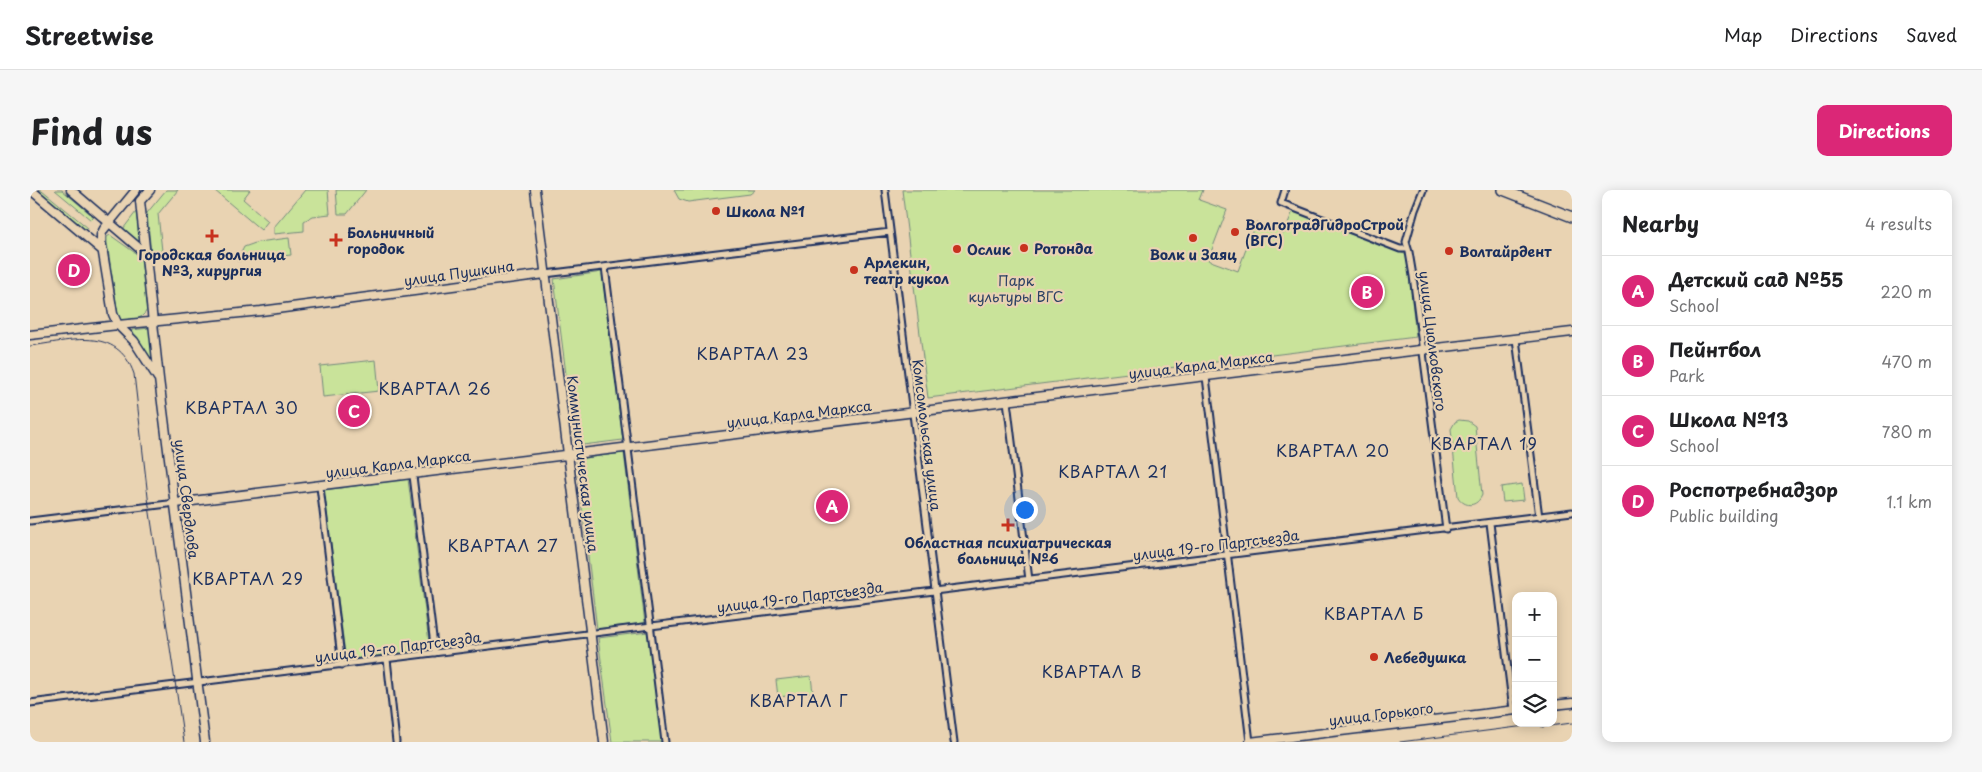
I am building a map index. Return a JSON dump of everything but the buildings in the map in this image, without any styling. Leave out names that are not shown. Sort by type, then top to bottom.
[{"type":"main road","points":[[1503,190],[1572,217]]},
{"type":"street","points":[[30,190],[103,251]]},
{"type":"street","points":[[71,190],[146,254]]},
{"type":"street","name":"улица Свердлова","points":[[136,190],[101,235],[113,314],[118,325],[134,341],[159,380]]},
{"type":"street","name":"улица Свердлова","points":[[150,190],[140,201],[159,380],[205,742]]},
{"type":"street","name":"Коммунистическая улица","points":[[535,190],[604,742]]},
{"type":"street","name":"Комсомольская улица","points":[[885,190],[954,742]]},
{"type":"street","points":[[1286,190],[1281,203],[1407,249]]},
{"type":"street","name":"улица Циолковского","points":[[1423,190],[1414,210],[1406,242],[1407,249],[1410,252],[1446,529]]},
{"type":"street","name":"улица Пушкина","points":[[30,336],[396,295],[545,274],[890,232]]},
{"type":"street","points":[[605,267],[665,742]]},
{"type":"street","name":"улица Карла Маркса","points":[[30,522],[1572,332]]},
{"type":"street","points":[[1516,339],[1539,517]]},
{"type":"street","points":[[1206,377],[1250,742]]},
{"type":"street","points":[[1006,401],[1029,580]]},
{"type":"street","points":[[413,476],[435,653]]},
{"type":"street","points":[[320,486],[342,665]]},
{"type":"street","name":"улица 19-го Партсъезда","points":[[30,703],[1572,512]]},
{"type":"street","points":[[1490,523],[1512,688]]},
{"type":"street","points":[[387,659],[396,742]]},
{"type":"street","points":[[1557,705],[1572,703]]},
{"type":"street","name":"улица Горького","points":[[1250,742],[1512,710]]},
{"type":"green space","points":[[37,190],[42,190],[88,228],[86,231]]},
{"type":"green space","points":[[55,190],[62,190],[94,217],[91,220]]},
{"type":"green space","points":[[166,190],[178,190],[158,214],[162,251],[151,253],[147,213]]},
{"type":"green space","points":[[214,190],[250,190],[243,199],[268,221],[261,230]]},
{"type":"green space","points":[[305,190],[328,190],[330,214],[313,216],[304,221],[304,231],[274,234],[274,227]]},
{"type":"green space","points":[[336,190],[366,190],[347,214],[338,214]]},
{"type":"green space","points":[[674,190],[755,190],[750,194],[688,202],[679,199]]},
{"type":"green space","name":"Парк культуры ВГС","points":[[902,190],[1203,190],[1199,200],[1227,210],[1208,260],[1238,271],[1256,222],[1284,233],[1293,211],[1407,255],[1416,337],[928,398]]},
{"type":"green space","points":[[136,212],[140,243],[123,229]]},
{"type":"green space","points":[[110,235],[141,257],[147,310],[136,320],[121,320],[118,315],[107,243],[107,237]]},
{"type":"green space","points":[[289,238],[291,255],[237,261],[244,247],[258,242]]},
{"type":"green space","points":[[602,272],[623,440],[575,446],[554,279]]},
{"type":"green space","points":[[150,328],[154,358],[149,358],[131,332],[132,330]]},
{"type":"green space","points":[[376,360],[379,391],[323,397],[320,366]]},
{"type":"green space","points":[[1459,420],[1468,421],[1475,426],[1482,495],[1477,502],[1471,505],[1464,503],[1458,497],[1451,429],[1455,422]]},
{"type":"green space","points":[[624,453],[645,623],[597,629],[576,459]]},
{"type":"green space","points":[[408,479],[430,650],[346,661],[324,490]]},
{"type":"green space","points":[[1522,484],[1524,500],[1503,502],[1501,487]]},
{"type":"green space","points":[[648,632],[662,742],[612,742],[598,638]]},
{"type":"green space","points":[[811,676],[813,693],[778,697],[776,680]]},
{"type":"tram line","points":[[30,346],[76,340],[104,342],[116,348],[126,359],[134,374],[149,506],[184,742]]},
{"type":"tram line","points":[[1557,725],[1572,723]]},
{"type":"tram line","points":[[1400,742],[1518,727]]},
{"type":"place","name":"Школа №1","points":[[716,211]]},
{"type":"place","name":"ВолгоградГидроСтрой (ВГС)","points":[[1235,232]]},
{"type":"place","name":"Городская больница №3, хирургия","points":[[212,236]]},
{"type":"place","name":"Волк и Заяц","points":[[1193,238]]},
{"type":"place","name":"Больничный городок","points":[[336,240]]},
{"type":"place","name":"Ротонда","points":[[1024,248]]},
{"type":"place","name":"Ослик","points":[[957,249]]},
{"type":"place","name":"Волтайрдент","points":[[1449,251]]},
{"type":"place","name":"Роспотребнадзор","points":[[74,270]]},
{"type":"place","name":"Арлекин, театр кукол","points":[[854,270]]},
{"type":"place","name":"Пейнтбол","points":[[1367,292]]},
{"type":"place","name":"Школа №13","points":[[354,411]]},
{"type":"place","name":"Детский сад №55","points":[[832,506]]},
{"type":"place","name":"Областная психиатрическая больница №6","points":[[1008,525]]},
{"type":"place","name":"Лебедушка","points":[[1374,657]]},
{"type":"district","name":"КВАРТАЛ 23","points":[[753,353]]},
{"type":"district","name":"КВАРТАЛ 26","points":[[435,388]]},
{"type":"district","name":"КВАРТАЛ 30","points":[[242,407]]},
{"type":"district","name":"КВАРТАЛ 19","points":[[1484,443]]},
{"type":"district","name":"КВАРТАЛ 20","points":[[1333,450]]},
{"type":"district","name":"КВАРТАЛ 21","points":[[1113,471]]},
{"type":"district","name":"КВАРТАЛ 27","points":[[503,545]]},
{"type":"district","name":"КВАРТАЛ 29","points":[[248,578]]},
{"type":"district","name":"КВАРТАЛ Б","points":[[1374,613]]},
{"type":"district","name":"КВАРТАЛ В","points":[[1092,671]]},
{"type":"district","name":"КВАРТАЛ Г","points":[[799,700]]}]
